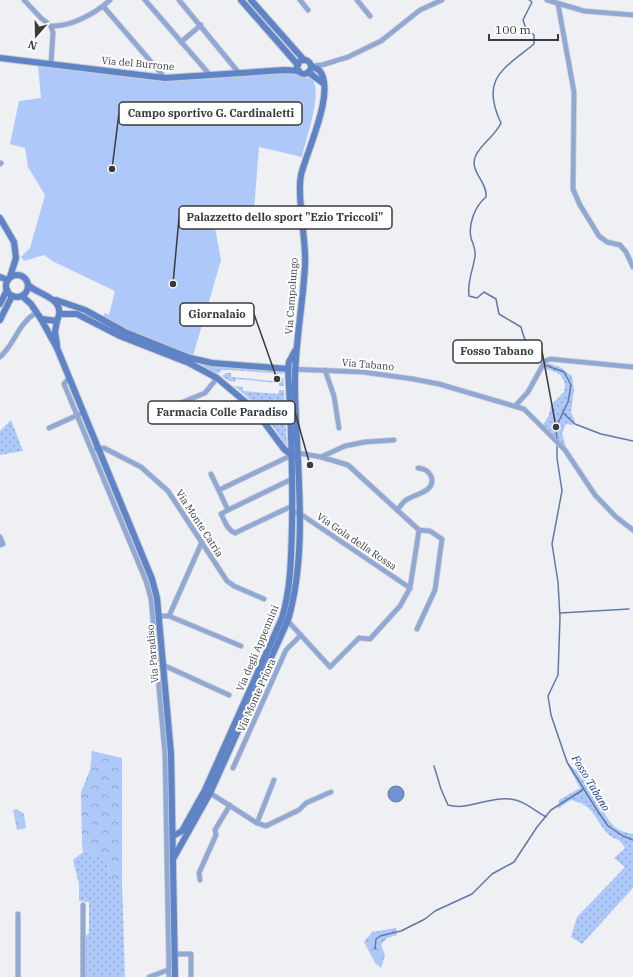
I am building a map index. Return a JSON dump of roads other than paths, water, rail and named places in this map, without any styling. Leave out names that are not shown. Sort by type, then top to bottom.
[{"type":"street","points":[[24,0],[40,18],[51,26],[60,26],[103,6],[110,0]]},
{"type":"street","points":[[145,0],[210,75]]},
{"type":"street","points":[[179,0],[239,73]]},
{"type":"street","points":[[241,0],[299,68],[304,60]]},
{"type":"street","name":"Via Campolungo","points":[[251,0],[304,60],[308,62],[310,69],[322,83],[324,91],[323,107],[301,176],[300,197],[305,264],[295,369]]},
{"type":"street","points":[[300,0],[308,10]]},
{"type":"street","points":[[357,0],[370,16]]},
{"type":"street","points":[[310,69],[348,57],[381,41],[420,10],[442,0]]},
{"type":"street","points":[[547,0],[584,11],[633,15]]},
{"type":"street","points":[[558,4],[574,92],[573,189],[599,236],[607,242],[620,245],[628,256],[633,267]]},
{"type":"street","points":[[103,6],[165,78]]},
{"type":"street","points":[[181,42],[201,25]]},
{"type":"street","points":[[51,26],[53,33],[51,64]]},
{"type":"street","name":"Via del Burrone","points":[[0,58],[165,78],[299,68],[302,73],[310,69]]},
{"type":"street","points":[[0,218],[14,242],[16,258],[0,304]]},
{"type":"street","points":[[0,282],[8,283],[17,275],[24,277],[29,286],[27,292],[22,296],[12,296]]},
{"type":"street","points":[[0,277],[8,283],[12,296],[0,320]]},
{"type":"street","name":"Via Tabano","points":[[29,286],[38,293],[84,310],[125,332],[190,358],[212,363],[288,369],[363,372],[413,379],[439,384],[516,405],[524,409],[537,420],[553,440],[561,445],[595,494],[616,517],[633,530]]},
{"type":"street","points":[[22,296],[31,304],[57,348]]},
{"type":"street","points":[[56,300],[60,307],[60,314],[55,332],[57,348]]},
{"type":"street","points":[[0,357],[13,343],[25,320],[36,313]]},
{"type":"street","points":[[60,314],[76,314],[120,336],[189,363],[217,378],[255,410],[284,450],[292,455]]},
{"type":"street","points":[[41,319],[57,321]]},
{"type":"street","name":"Via Campolungo","points":[[288,369],[289,362],[297,346]]},
{"type":"street","name":"Via Paradiso","points":[[57,348],[95,449],[152,579],[159,616],[173,822],[175,977]]},
{"type":"street","points":[[516,405],[528,392],[545,360],[556,358],[633,367]]},
{"type":"street","name":"Via degli Appennini","points":[[173,836],[182,831],[205,790],[285,619],[290,580],[292,509],[292,455],[288,369]]},
{"type":"street","name":"Via degli Appennini","points":[[173,859],[210,793],[285,619],[297,580],[299,513],[295,369]]},
{"type":"street","points":[[325,370],[334,396],[339,428]]},
{"type":"street","points":[[156,413],[205,393],[217,378]]},
{"type":"street","points":[[49,428],[81,414]]},
{"type":"street","points":[[322,457],[345,446],[365,442],[394,440]]},
{"type":"street","name":"Via Monte Catria","points":[[95,449],[104,448],[141,467],[168,491],[228,581],[234,586],[264,599]]},
{"type":"street","points":[[95,449],[146,581],[151,599],[168,755],[169,977]]},
{"type":"street","points":[[219,490],[298,453],[322,457],[348,465],[419,530],[430,532],[442,539],[435,590],[417,629]]},
{"type":"street","points":[[397,510],[406,500],[424,493],[429,488],[432,480],[430,474],[425,469],[418,468]]},
{"type":"street","points":[[211,474],[228,510]]},
{"type":"street","points":[[292,479],[221,514],[228,528],[232,532],[238,532],[292,509]]},
{"type":"street","name":"Via Gola della Rossa","points":[[292,509],[410,588]]},
{"type":"street","points":[[285,619],[330,666],[359,638],[370,638],[400,606],[410,588],[419,530]]},
{"type":"street","points":[[0,537],[1,545]]},
{"type":"street","points":[[170,616],[202,542]]},
{"type":"street","points":[[159,616],[170,616],[240,646]]},
{"type":"street","name":"Via Monte Priora","points":[[233,768],[286,650],[301,635]]},
{"type":"street","points":[[163,665],[229,695]]},
{"type":"street","points":[[257,823],[274,780]]},
{"type":"street","points":[[210,793],[257,823],[266,826],[299,810],[306,803],[331,792]]},
{"type":"street","points":[[200,880],[199,874],[216,835],[215,830],[230,805]]},
{"type":"street","points":[[173,822],[181,826],[186,825]]},
{"type":"street","points":[[173,836],[181,839],[186,837]]},
{"type":"street","points":[[83,905],[83,977]]},
{"type":"street","points":[[18,914],[18,977]]},
{"type":"street","points":[[174,954],[191,954],[191,977]]},
{"type":"street","points":[[149,977],[168,970]]},
{"type":"waterway","name":"Fosso Tabano","points":[[529,0],[532,2],[523,20],[526,29],[534,35],[534,44],[504,68],[498,76],[494,85],[493,96],[495,108],[501,123],[476,155],[474,161],[474,166],[484,186],[486,197],[476,210],[472,221],[470,233],[475,254],[469,281],[469,296],[477,298],[484,292],[496,299],[499,314],[521,327],[528,347],[542,363]]},
{"type":"waterway","name":"Fosso Tabano","points":[[545,365],[564,372],[571,385],[568,402],[556,427],[557,440]]},
{"type":"waterway","points":[[563,413],[575,424],[601,434],[633,441]]},
{"type":"waterway","name":"Fosso Tabano","points":[[557,444],[557,458],[562,491],[552,544],[558,582],[560,618],[558,675],[548,696],[551,715],[567,762],[597,810],[608,826],[623,836],[633,840]]},
{"type":"waterway","points":[[560,613],[629,609]]},
{"type":"waterway","points":[[434,766],[448,805],[463,806],[494,800],[510,799],[524,804],[546,817]]},
{"type":"waterway","points":[[375,949],[376,939],[380,936],[401,931],[425,919],[435,911],[472,894],[492,874],[514,862],[537,827],[551,810],[584,789]]},
{"type":"place","name":"Campo sportivo G. Cardinaletti","points":[[112,169]]},
{"type":"place","name":"Palazzetto dello sport \"Ezio Triccoli\"","points":[[173,284]]},
{"type":"place","name":"Giornalaio","points":[[277,379]]},
{"type":"place","name":"Fosso Tabano","points":[[556,427]]},
{"type":"place","name":"Farmacia Colle Paradiso","points":[[310,465]]}]
